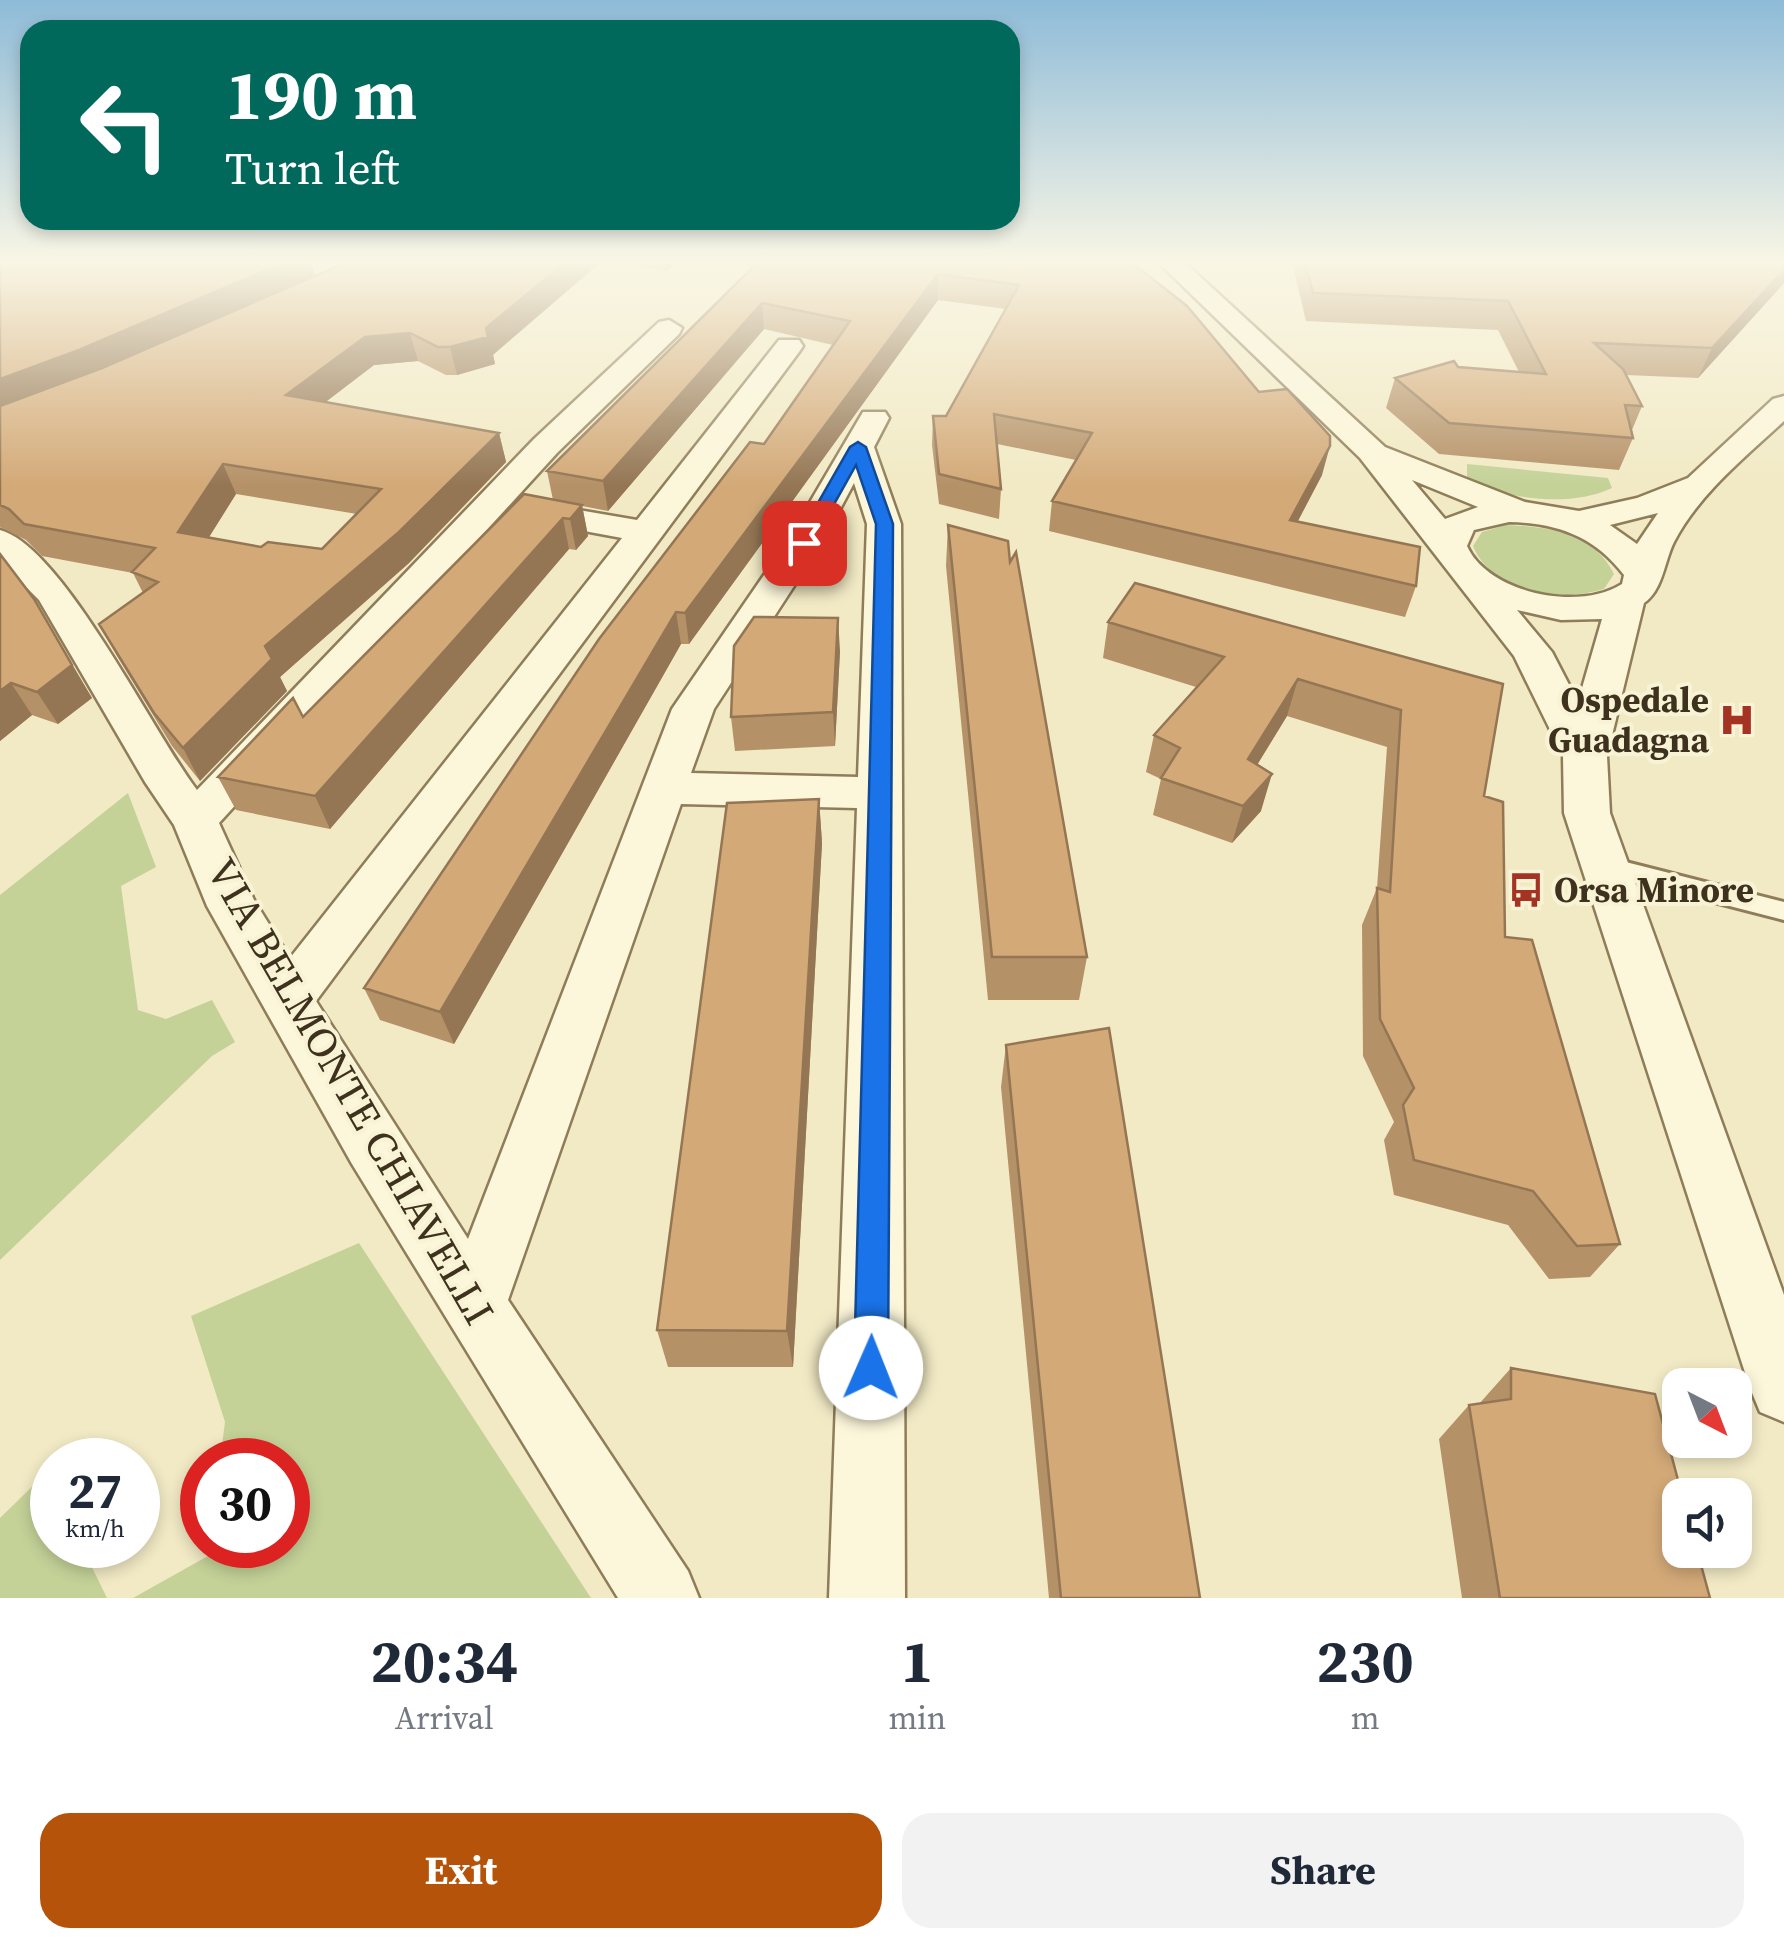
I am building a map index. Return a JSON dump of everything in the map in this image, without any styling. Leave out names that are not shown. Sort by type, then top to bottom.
[{"type":"street","points":[[195,820],[292,725],[491,504],[660,337]]},
{"type":"street","points":[[1250,337],[1372,451],[1449,546],[1456,562],[1532,652],[1584,756]]},
{"type":"street","points":[[287,1000],[789,346]]},
{"type":"street","points":[[1474,579],[1518,600],[1560,610],[1611,607],[1633,587],[1698,485],[1784,404]]},
{"type":"street","points":[[474,1304],[693,709],[804,543],[866,432],[884,524],[867,1598]]},
{"type":"street","points":[[1372,451],[1454,489],[1516,510],[1578,522],[1628,550],[1633,587],[1584,756],[1588,813],[1602,866],[1784,1388]]},
{"type":"street","points":[[1578,522],[1647,506],[1698,485]]},
{"type":"street","points":[[491,504],[647,532]]},
{"type":"street","points":[[1449,546],[1460,523],[1486,512],[1516,510]]},
{"type":"street","name":"VIA BELMONTE CHIAVELLI","points":[[0,541],[54,594],[167,782],[195,820],[232,906],[373,1145],[660,1598]]},
{"type":"street","points":[[664,788],[880,793]]},
{"type":"lane","points":[[1602,866],[1784,911]]},
{"type":"green space","points":[[1467,464],[1608,478],[1612,488],[1577,498],[1521,496],[1467,481]]},
{"type":"green space","points":[[1506,525],[1568,534],[1594,549],[1614,574],[1604,589],[1567,595],[1529,591],[1511,584],[1483,562],[1473,546],[1482,532]]},
{"type":"green space","points":[[128,793],[156,867],[121,886],[138,1010],[166,1019],[212,1000],[235,1042],[212,1056],[0,1260],[0,895]]},
{"type":"green space","points":[[359,1243],[591,1598],[133,1598],[186,1568],[310,1568],[310,1438],[223,1438],[225,1422],[191,1316]]},
{"type":"green space","points":[[30,1489],[30,1568],[92,1568],[107,1598],[0,1598],[0,1518]]},
{"type":"building","points":[[0,337],[110,337],[79,350],[0,379]]},
{"type":"building","points":[[175,337],[370,337],[286,395],[499,433],[399,532],[265,646],[272,659],[183,748],[154,713],[99,624],[158,582],[132,572],[155,548],[24,524],[0,505],[0,406]],"holes":[[[223,464],[381,489],[322,549],[268,542],[261,547],[178,532]]]},
{"type":"building","points":[[417,337],[488,337],[450,347],[438,347]]},
{"type":"building","points":[[683,337],[732,337],[603,481],[547,471]]},
{"type":"building","points":[[839,337],[891,337],[685,613],[676,612],[440,1012],[364,988],[599,639],[750,442],[764,444]]},
{"type":"building","points":[[990,337],[1213,337],[1259,392],[1287,389],[1330,436],[1330,446],[1290,520],[1420,547],[1416,586],[1052,501],[1092,433],[994,414],[1001,489],[939,474],[933,416],[946,416]]},
{"type":"building","points":[[1527,337],[1723,337],[1712,348],[1594,343],[1623,369],[1642,406],[1625,405],[1633,438],[1449,423],[1395,378],[1454,361],[1458,367],[1546,374]]},
{"type":"building","points":[[524,494],[582,505],[570,519],[563,518],[315,796],[218,777],[293,698],[303,717]]},
{"type":"building","points":[[948,525],[1008,541],[1010,562],[1016,552],[1087,957],[992,957]]},
{"type":"building","points":[[0,554],[34,599],[72,665],[37,692],[11,683],[0,691]]},
{"type":"building","points":[[1135,583],[1503,684],[1484,796],[1503,802],[1505,937],[1532,940],[1620,1244],[1577,1246],[1533,1191],[1414,1160],[1403,1105],[1414,1088],[1380,1019],[1377,888],[1390,892],[1401,710],[1298,679],[1248,759],[1272,774],[1243,806],[1161,778],[1180,748],[1154,735],[1224,657],[1108,622]]},
{"type":"building","points":[[754,617],[838,618],[833,712],[731,717],[734,646]]},
{"type":"building","points":[[819,799],[787,1331],[657,1330],[727,803]]},
{"type":"building","points":[[1109,1028],[1200,1598],[1061,1598],[1006,1045]]},
{"type":"building","points":[[1511,1368],[1655,1394],[1662,1420],[1662,1458],[1672,1458],[1677,1478],[1662,1478],[1662,1568],[1702,1568],[1710,1598],[1500,1598],[1469,1405],[1511,1399]]},
{"type":"place","name":"Ospedale Guadagna","points":[[1737,720]]},
{"type":"place","name":"Orsa Minore","points":[[1526,890]]},
{"type":"route","points":[[804,543],[858,447],[884,524],[871,1368]]}]
